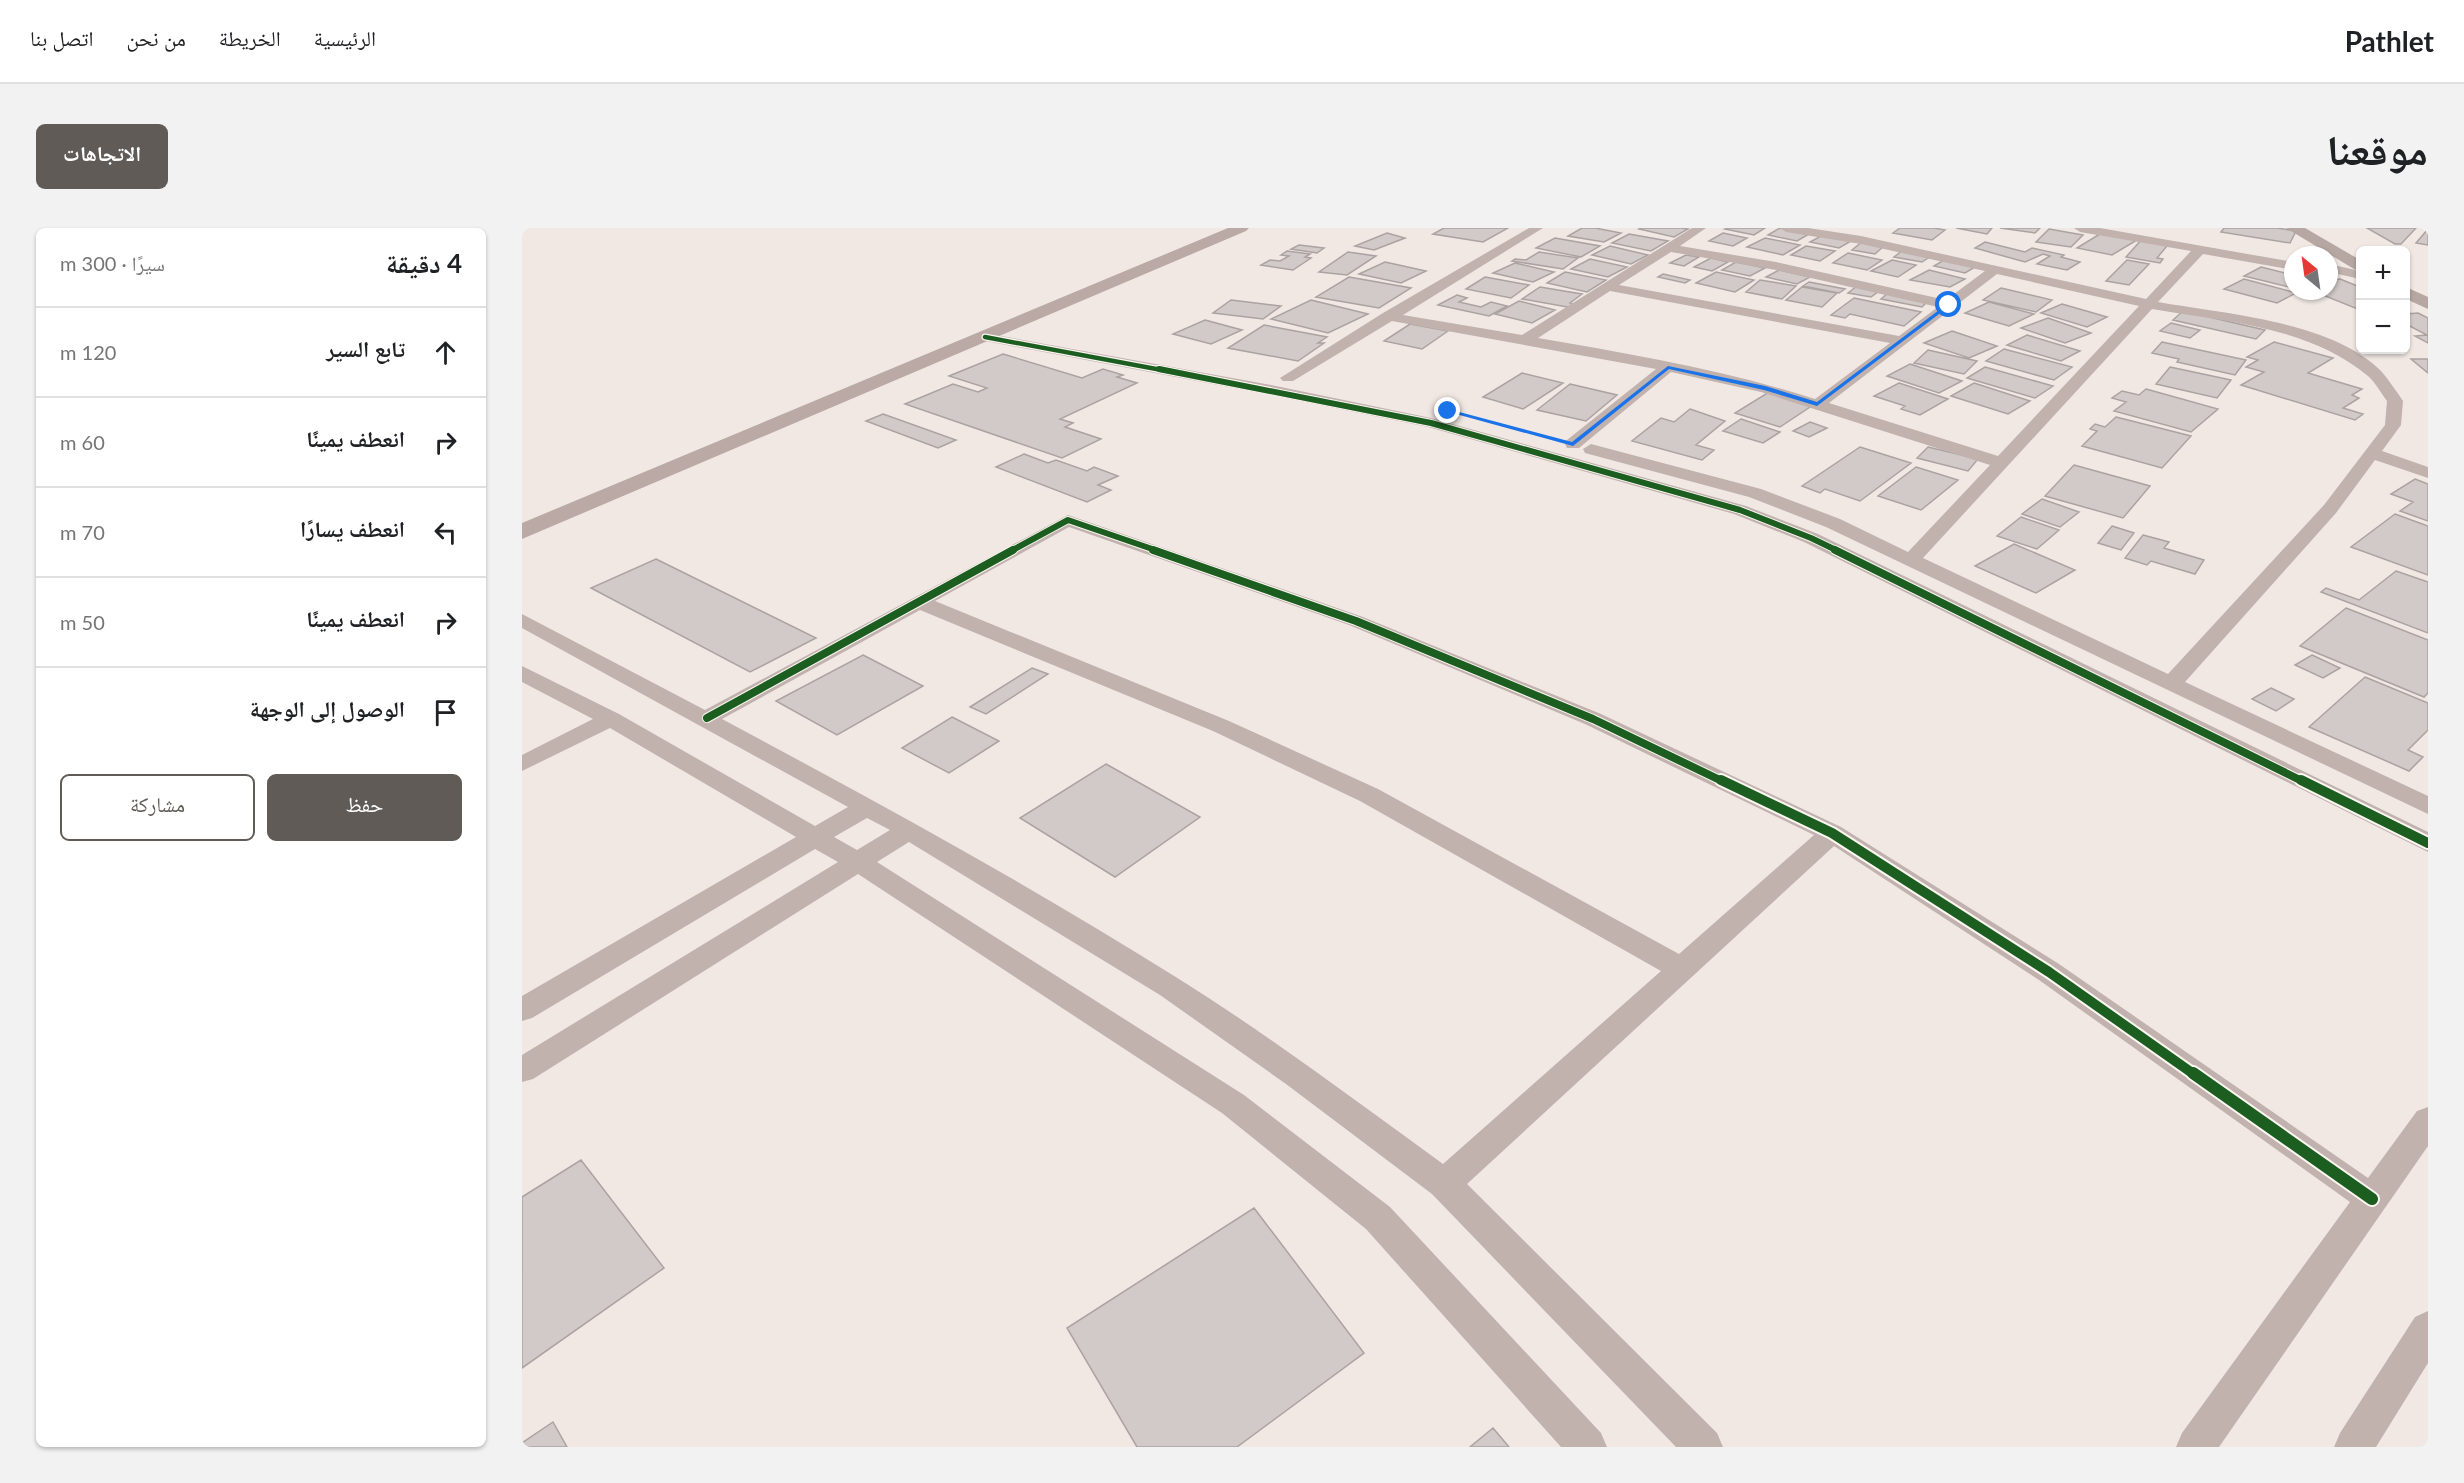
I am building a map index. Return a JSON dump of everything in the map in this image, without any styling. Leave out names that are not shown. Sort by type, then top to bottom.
[{"type":"main road","points":[[802,393],[1206,228]]},
{"type":"main road","points":[[522,532],[1241,228]]},
{"type":"street","points":[[1288,378],[1537,228]]},
{"type":"street","points":[[1524,340],[1700,228]]},
{"type":"street","points":[[1786,228],[1861,240],[2106,296],[2295,331],[2338,348],[2375,374],[2395,401],[2392,425],[2330,509],[2171,684]]},
{"type":"street","points":[[1861,240],[1876,228]]},
{"type":"street","points":[[2080,228],[2284,264]]},
{"type":"street","points":[[2124,228],[2284,258]]},
{"type":"street","points":[[2294,228],[2356,263]]},
{"type":"street","points":[[1668,248],[1776,266],[1949,305]]},
{"type":"street","points":[[1911,560],[2201,248]]},
{"type":"street","points":[[1817,405],[1995,270]]},
{"type":"street","points":[[2338,272],[2356,275]]},
{"type":"street","points":[[1607,287],[1902,340]]},
{"type":"street","points":[[2410,294],[2428,304]]},
{"type":"street","points":[[1388,316],[1668,367],[1765,388],[2002,463]]},
{"type":"street","points":[[1011,326],[1288,378],[1448,411],[1755,493],[1833,523],[2428,806]]},
{"type":"street","points":[[985,337],[1271,390],[1431,423],[1740,510],[1821,543],[2428,843]]},
{"type":"street","points":[[1573,444],[1668,367]]},
{"type":"street","points":[[2372,453],[2428,473]]},
{"type":"street","points":[[707,718],[1068,520],[1356,621],[1593,719],[1832,833],[2049,972],[2372,1199]]},
{"type":"street","points":[[919,602],[1221,726],[1369,795],[1682,969]]},
{"type":"street","points":[[522,620],[707,718],[909,830],[1170,987],[1297,1075],[1444,1184],[1703,1447]]},
{"type":"street","points":[[522,673],[611,719],[858,862],[1233,1104],[1378,1218],[1587,1447]]},
{"type":"street","points":[[522,764],[611,719]]},
{"type":"street","points":[[522,1010],[868,806]]},
{"type":"street","points":[[522,1070],[909,830]]},
{"type":"street","points":[[1444,1184],[1832,833]]},
{"type":"street","points":[[2196,1447],[2428,1120]]},
{"type":"street","points":[[2354,1447],[2428,1329]]},
{"type":"building","points":[[1444,228],[1508,228],[1483,242],[1433,234]]},
{"type":"building","points":[[1582,228],[1621,233],[1604,242],[1568,236]]},
{"type":"building","points":[[1765,228],[1754,235],[1725,229]]},
{"type":"building","points":[[1780,228],[1809,234],[1797,241],[1768,235]]},
{"type":"building","points":[[1900,228],[1945,230],[1932,240],[1893,233]]},
{"type":"building","points":[[1956,228],[1992,228],[1987,234]]},
{"type":"building","points":[[2000,228],[2040,228],[2035,233]]},
{"type":"building","points":[[2224,228],[2277,228],[2296,231],[2290,243],[2221,232]]},
{"type":"building","points":[[2367,228],[2416,228],[2401,244],[2395,244]]},
{"type":"building","points":[[1639,229],[1688,229],[1674,237]]},
{"type":"building","points":[[2049,229],[2083,235],[2071,247],[2036,242]]},
{"type":"building","points":[[2428,229],[2428,245],[2416,243]]},
{"type":"building","points":[[2103,232],[2137,240],[2112,255],[2077,248]]},
{"type":"building","points":[[1387,233],[1405,238],[1374,250],[1355,246]]},
{"type":"building","points":[[1723,233],[1747,238],[1733,246],[1709,241]]},
{"type":"building","points":[[1629,234],[1668,241],[1651,251],[1612,243]]},
{"type":"building","points":[[1823,235],[1851,241],[1839,248],[1810,242]]},
{"type":"building","points":[[1555,238],[1600,246],[1581,257],[1536,248]]},
{"type":"building","points":[[1765,238],[1800,245],[1783,255],[1747,247]]},
{"type":"building","points":[[2142,239],[2167,246],[2157,258],[2163,259],[2160,263],[2126,257]]},
{"type":"building","points":[[1863,241],[1885,245],[1875,254],[1852,250]]},
{"type":"building","points":[[1985,242],[2025,252],[2032,248],[2064,255],[2061,257],[2080,262],[2067,270],[2037,264],[2050,256],[2043,254],[2025,262],[1975,248]]},
{"type":"building","points":[[1299,245],[1324,248],[1317,253],[1291,249]]},
{"type":"building","points":[[1610,246],[1648,255],[1631,264],[1592,255]]},
{"type":"building","points":[[1806,246],[1835,251],[1820,261],[1791,255]]},
{"type":"building","points":[[1903,250],[1931,256],[1922,262],[1894,257]]},
{"type":"building","points":[[1287,251],[1310,254],[1305,257],[1311,258],[1293,270],[1261,265],[1270,260],[1280,261],[1289,256],[1281,255]]},
{"type":"building","points":[[1348,252],[1376,256],[1347,275],[1319,272]]},
{"type":"building","points":[[1539,252],[1578,258],[1563,269],[1512,261],[1526,260]]},
{"type":"building","points":[[1848,253],[1882,260],[1867,270],[1833,263]]},
{"type":"building","points":[[1686,255],[1699,257],[1684,266],[1670,263]]},
{"type":"building","points":[[1711,258],[1728,262],[1712,271],[1694,267]]},
{"type":"building","points":[[1590,259],[1627,267],[1608,277],[1571,269]]},
{"type":"building","points":[[1892,260],[1916,265],[1898,277],[1871,271]]},
{"type":"building","points":[[1944,260],[1975,267],[1965,273],[1934,266]]},
{"type":"building","points":[[2127,260],[2149,264],[2129,285],[2106,281]]},
{"type":"building","points":[[1385,262],[1426,271],[1401,283],[1359,274]]},
{"type":"building","points":[[1736,262],[1765,268],[1750,276],[1722,270]]},
{"type":"building","points":[[1515,263],[1554,272],[1533,282],[1493,273]]},
{"type":"building","points":[[2261,267],[2284,273],[2284,286],[2244,276]]},
{"type":"building","points":[[1779,270],[1810,277],[1797,284],[1766,277]]},
{"type":"building","points":[[1929,270],[1965,279],[1950,287],[1910,280]]},
{"type":"building","points":[[1565,272],[1606,280],[1587,292],[1547,283]]},
{"type":"building","points":[[1716,272],[1754,280],[1735,292],[1696,283]]},
{"type":"building","points":[[1663,274],[1690,280],[1685,283],[1658,277]]},
{"type":"building","points":[[1349,277],[1411,288],[1379,308],[1316,297]]},
{"type":"building","points":[[1485,277],[1529,285],[1511,298],[1466,289]]},
{"type":"building","points":[[2244,279],[2284,290],[2284,299],[2277,303],[2224,289]]},
{"type":"building","points":[[2338,279],[2356,285],[2356,308],[2335,300],[2338,300]]},
{"type":"building","points":[[1760,280],[1796,286],[1782,299],[1746,292]]},
{"type":"building","points":[[1809,282],[1845,289],[1839,293],[1803,286]]},
{"type":"building","points":[[1857,286],[1879,291],[1871,297],[1848,293]]},
{"type":"building","points":[[1540,287],[1582,294],[1570,303],[1578,305],[1573,308],[1522,299]]},
{"type":"building","points":[[1802,287],[1837,293],[1822,307],[1786,300]]},
{"type":"building","points":[[2001,288],[2052,300],[2036,312],[1983,300]]},
{"type":"building","points":[[1888,293],[1928,301],[1922,307],[1881,299]]},
{"type":"building","points":[[1457,295],[1467,298],[1459,302],[1481,307],[1491,302],[1507,306],[1489,316],[1438,305]]},
{"type":"building","points":[[1854,298],[1921,312],[1904,326],[1850,314],[1845,318],[1831,315]]},
{"type":"building","points":[[1231,300],[1281,306],[1263,319],[1213,313]]},
{"type":"building","points":[[1311,300],[1368,314],[1328,333],[1271,319]]},
{"type":"building","points":[[1519,301],[1555,310],[1532,323],[1495,314]]},
{"type":"building","points":[[1989,302],[2034,314],[2009,326],[1965,313]]},
{"type":"building","points":[[2062,304],[2107,317],[2087,327],[2041,313]]},
{"type":"building","points":[[2183,311],[2265,330],[2256,339],[2173,320]]},
{"type":"building","points":[[2418,313],[2428,318],[2428,343],[2415,336],[2427,335],[2410,326],[2410,314]]},
{"type":"building","points":[[2048,318],[2091,333],[2065,343],[2021,328]]},
{"type":"building","points":[[1205,320],[1242,330],[1211,344],[1173,334]]},
{"type":"building","points":[[2171,323],[2200,330],[2190,338],[2160,331]]},
{"type":"building","points":[[1410,324],[1448,331],[1422,349],[1384,341]]},
{"type":"building","points":[[1264,325],[1327,337],[1318,343],[1324,343],[1298,361],[1228,348]]},
{"type":"building","points":[[1952,331],[1997,346],[1969,358],[1924,343]]},
{"type":"building","points":[[2027,335],[2080,351],[2061,361],[2007,345]]},
{"type":"building","points":[[2162,342],[2246,360],[2235,375],[2177,362],[2179,359],[2152,353]]},
{"type":"building","points":[[2274,342],[2333,358],[2308,373],[2362,389],[2352,395],[2359,398],[2343,408],[2363,414],[2355,420],[2241,385],[2264,372],[2246,367],[2258,360],[2247,357]]},
{"type":"building","points":[[2004,349],[2072,367],[2054,380],[1986,361]]},
{"type":"building","points":[[1928,350],[1977,361],[1964,374],[1914,363]]},
{"type":"building","points":[[1003,354],[1082,378],[1103,369],[1123,375],[1117,377],[1137,383],[1060,419],[1073,423],[1065,427],[1101,439],[1062,458],[905,404],[953,384],[978,392],[987,388],[949,376]]},
{"type":"building","points":[[2411,359],[2428,359],[2428,373]]},
{"type":"building","points":[[1910,364],[1962,381],[1939,393],[1887,376]]},
{"type":"building","points":[[1985,367],[2053,386],[2035,398],[1967,378]]},
{"type":"building","points":[[2170,367],[2231,380],[2217,398],[2156,384]]},
{"type":"building","points":[[1522,373],[1563,383],[1523,409],[1483,397]]},
{"type":"building","points":[[1899,383],[1948,399],[1920,415],[1901,409],[1905,406],[1874,396]]},
{"type":"building","points":[[1974,383],[2030,401],[2008,414],[1951,396]]},
{"type":"building","points":[[1570,384],[1617,395],[1586,421],[1537,410]]},
{"type":"building","points":[[2146,389],[2218,409],[2191,432],[2114,411],[2126,402],[2112,398],[2122,391],[2139,395]]},
{"type":"building","points":[[1769,392],[1813,405],[1780,427],[1735,413]]},
{"type":"building","points":[[1690,409],[1725,421],[1696,445],[1714,450],[1702,460],[1632,441],[1661,418],[1674,422]]},
{"type":"building","points":[[883,414],[956,440],[938,448],[866,421]]},
{"type":"building","points":[[2116,417],[2191,436],[2162,468],[2082,446],[2097,431],[2090,429],[2095,424],[2105,427]]},
{"type":"building","points":[[1741,419],[1780,432],[1763,443],[1723,431]]},
{"type":"building","points":[[1810,422],[1827,428],[1809,437],[1793,431]]},
{"type":"building","points":[[1860,447],[1911,463],[1860,501],[1825,489],[1820,493],[1802,486]]},
{"type":"building","points":[[1928,447],[1978,459],[1968,471],[1917,458]]},
{"type":"building","points":[[1024,454],[1048,463],[1056,460],[1087,471],[1094,467],[1118,476],[1098,485],[1111,490],[1087,502],[996,467]]},
{"type":"building","points":[[2074,465],[2150,486],[2123,518],[2045,496]]},
{"type":"building","points":[[1916,467],[1958,480],[1921,510],[1878,496]]},
{"type":"building","points":[[2415,479],[2428,484],[2428,521],[2400,511],[2413,502],[2391,494]]},
{"type":"building","points":[[2042,499],[2079,512],[2060,527],[2022,514]]},
{"type":"building","points":[[2395,514],[2428,526],[2428,575],[2351,547]]},
{"type":"building","points":[[2021,517],[2059,530],[2037,549],[1997,536]]},
{"type":"building","points":[[2112,526],[2134,533],[2121,550],[2098,543]]},
{"type":"building","points":[[2143,535],[2169,542],[2164,548],[2204,560],[2195,574],[2151,561],[2147,565],[2125,558]]},
{"type":"building","points":[[2014,544],[2075,570],[2036,593],[1975,566]]},
{"type":"building","points":[[656,559],[816,638],[750,672],[591,588]]},
{"type":"building","points":[[2396,571],[2428,582],[2428,633],[2321,592],[2326,588],[2359,600]]},
{"type":"building","points":[[2346,608],[2428,640],[2428,693],[2424,697],[2300,646]]},
{"type":"building","points":[[863,655],[923,686],[837,735],[776,701]]},
{"type":"building","points":[[2312,655],[2340,668],[2323,678],[2295,665]]},
{"type":"building","points":[[1032,668],[1048,674],[986,714],[970,707]]},
{"type":"building","points":[[2365,677],[2428,703],[2428,730],[2408,750],[2423,757],[2409,771],[2309,727]]},
{"type":"building","points":[[2271,688],[2294,699],[2276,711],[2252,699]]},
{"type":"building","points":[[952,717],[999,741],[949,773],[902,748]]},
{"type":"building","points":[[1106,764],[1200,817],[1115,877],[1020,818]]},
{"type":"building","points":[[581,1160],[664,1268],[522,1368],[522,1197]]},
{"type":"building","points":[[1254,1208],[1364,1353],[1237,1447],[1137,1447],[1067,1328]]},
{"type":"building","points":[[553,1422],[567,1447],[522,1447],[522,1443]]},
{"type":"building","points":[[1493,1428],[1509,1447],[1470,1447]]},
{"type":"cycle path","points":[[985,337],[1271,390],[1431,423],[1740,510],[1811,538],[2428,843]]},
{"type":"cycle path","points":[[707,718],[1068,520],[1356,621],[1593,719],[1832,833],[2049,972],[2372,1199]]},
{"type":"route","points":[[1448,411],[1573,444],[1668,367],[1765,388],[1817,405],[1949,305]]}]
